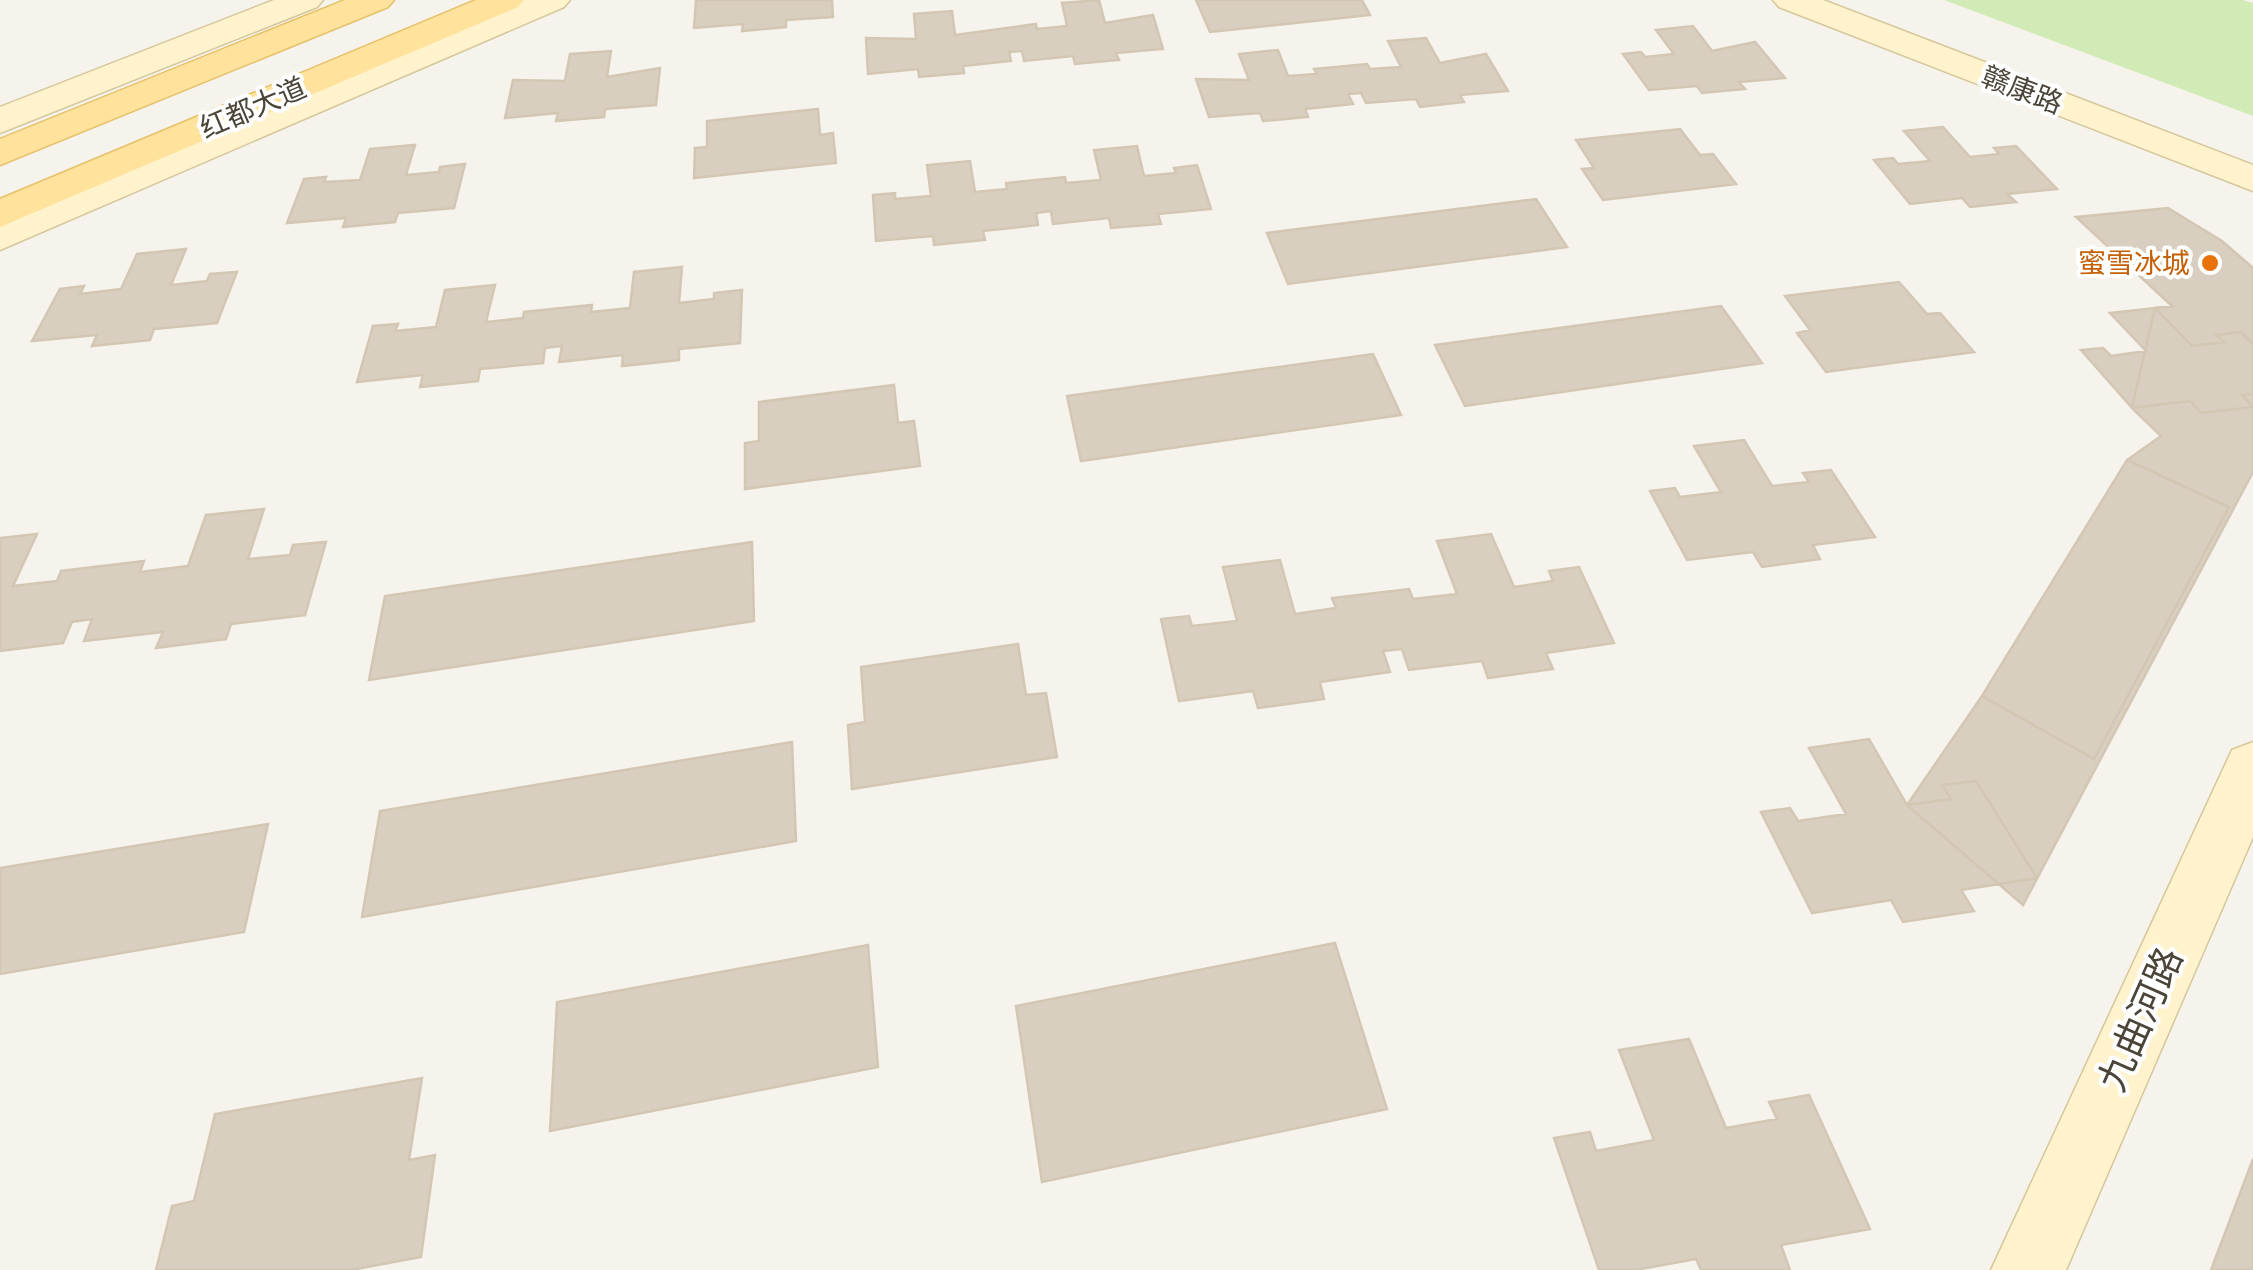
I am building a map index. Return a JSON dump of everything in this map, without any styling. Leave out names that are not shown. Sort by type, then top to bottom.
[{"type":"main road","name":"红都大道","points":[[0,153],[376,0]]},
{"type":"main road","name":"红都大道","points":[[0,214],[506,0]]},
{"type":"street","points":[[0,121],[305,0]]},
{"type":"street","points":[[0,237],[552,0]]},
{"type":"street","name":"赣康路","points":[[1791,0],[2253,179]]},
{"type":"street","name":"赣康路","points":[[1866,0],[2253,146]]},
{"type":"street","name":"九曲河路","points":[[2028,1270],[2253,768]]},
{"type":"green space","points":[[1944,0],[2253,3],[2253,116]]},
{"type":"building","points":[[696,0],[832,0],[833,17],[786,20],[786,27],[742,31],[743,24],[694,28]]},
{"type":"building","points":[[1099,0],[1105,23],[1153,15],[1163,49],[1116,53],[1119,60],[1075,64],[1073,56],[1024,61],[1022,51],[1009,52],[1011,61],[963,66],[964,73],[919,77],[918,69],[868,74],[866,38],[916,39],[914,14],[952,11],[955,35],[1036,24],[1037,29],[1067,26],[1062,3]]},
{"type":"building","points":[[1196,0],[1362,0],[1370,15],[1210,32]]},
{"type":"building","points":[[1693,26],[1712,51],[1755,42],[1785,78],[1739,82],[1745,89],[1702,93],[1697,86],[1649,90],[1623,54],[1674,54],[1656,30]]},
{"type":"building","points":[[1426,38],[1440,63],[1486,54],[1508,91],[1460,95],[1464,102],[1420,107],[1416,99],[1366,103],[1361,93],[1348,94],[1353,104],[1305,109],[1308,117],[1263,121],[1260,113],[1209,117],[1196,79],[1249,80],[1239,54],[1278,50],[1288,76],[1317,74],[1314,69],[1367,64],[1370,69],[1401,67],[1388,41]]},
{"type":"building","points":[[611,51],[607,77],[660,68],[656,105],[605,109],[604,117],[556,121],[558,113],[505,118],[513,80],[565,81],[570,54]]},
{"type":"building","points":[[818,109],[820,135],[833,133],[836,163],[694,178],[695,148],[707,147],[707,121]]},
{"type":"building","points":[[1943,127],[1970,157],[1999,154],[1994,148],[2016,146],[2057,189],[2007,194],[2016,202],[1970,207],[1962,198],[1910,204],[1874,160],[1893,158],[1898,164],[1930,161],[1904,131]]},
{"type":"building","points":[[1680,129],[1700,155],[1713,154],[1736,184],[1603,200],[1582,169],[1594,168],[1576,140]]},
{"type":"building","points":[[415,145],[406,175],[439,172],[440,167],[465,164],[454,208],[398,213],[395,222],[343,227],[346,218],[287,223],[304,179],[360,180],[370,149]]},
{"type":"building","points":[[1137,146],[1144,176],[1176,173],[1174,168],[1197,165],[1211,209],[1158,214],[1161,224],[1111,228],[1109,218],[1053,224],[1051,211],[1036,213],[1038,225],[983,231],[985,240],[934,245],[933,236],[876,241],[873,195],[895,193],[895,199],[931,196],[927,165],[970,161],[975,192],[1007,189],[1006,183],[1065,177],[1066,183],[1101,180],[1094,150]]},
{"type":"building","points":[[1536,199],[1567,247],[1288,284],[1267,233]]},
{"type":"building","points":[[2168,208],[2222,241],[2253,268],[2253,472],[2023,905],[1907,805],[1982,696],[2127,460],[2161,436],[2132,408],[2155,308],[2172,306],[2076,217]]},
{"type":"building","points":[[186,249],[171,285],[207,281],[210,274],[237,272],[217,323],[154,329],[150,340],[92,346],[97,335],[32,341],[60,289],[84,286],[80,294],[121,289],[137,254]]},
{"type":"building","points":[[682,267],[679,303],[714,299],[714,293],[742,290],[740,343],[679,349],[679,360],[622,366],[623,355],[559,362],[562,346],[545,348],[543,363],[480,369],[478,381],[420,387],[423,375],[357,382],[373,326],[398,324],[395,331],[436,327],[445,290],[495,285],[486,322],[523,318],[524,312],[592,305],[591,312],[630,308],[634,272]]},
{"type":"building","points":[[1899,282],[1927,314],[1940,313],[1974,352],[1826,372],[1797,333],[1810,330],[1785,296]]},
{"type":"building","points":[[1721,306],[1762,363],[1465,406],[1435,345]]},
{"type":"building","points":[[2155,308],[2192,346],[2224,342],[2216,335],[2241,332],[2253,344],[2253,394],[2242,395],[2253,407],[2201,413],[2190,401],[2132,408],[2081,350],[2103,348],[2111,356],[2146,351],[2110,313]]},
{"type":"building","points":[[1373,354],[1401,415],[1081,461],[1067,396]]},
{"type":"building","points":[[894,385],[898,423],[914,421],[920,466],[745,489],[745,443],[759,441],[759,402]]},
{"type":"building","points":[[1744,440],[1772,486],[1809,482],[1803,473],[1831,470],[1875,537],[1813,545],[1820,559],[1762,567],[1753,552],[1687,560],[1650,491],[1675,488],[1680,497],[1721,492],[1694,446]]},
{"type":"building","points":[[2127,460],[2229,507],[2094,759],[1982,696]]},
{"type":"building","points":[[264,509],[248,559],[290,555],[293,545],[326,542],[305,615],[231,624],[226,639],[156,648],[163,632],[84,641],[92,619],[72,622],[63,643],[0,651],[0,538],[37,534],[13,586],[57,581],[61,571],[144,561],[140,572],[188,566],[206,515]]},
{"type":"building","points":[[1491,534],[1514,587],[1553,581],[1549,571],[1579,567],[1614,643],[1546,653],[1553,669],[1488,678],[1482,661],[1409,670],[1402,649],[1383,651],[1390,672],[1320,682],[1324,699],[1258,708],[1253,691],[1179,701],[1161,619],[1189,616],[1192,626],[1237,621],[1223,567],[1280,560],[1295,614],[1336,608],[1332,598],[1409,589],[1413,599],[1457,594],[1437,541]]},
{"type":"building","points":[[752,542],[754,621],[369,680],[385,596]]},
{"type":"building","points":[[1018,644],[1026,695],[1046,693],[1057,757],[852,789],[848,725],[865,722],[861,667]]},
{"type":"building","points":[[1869,739],[1907,805],[1951,799],[1942,785],[1976,781],[2037,878],[1961,890],[1974,911],[1903,922],[1891,900],[1812,913],[1761,812],[1790,808],[1798,821],[1846,814],[1809,748]]},
{"type":"building","points":[[792,742],[796,841],[362,917],[380,811]]},
{"type":"building","points":[[268,824],[244,932],[0,974],[0,868]]},
{"type":"building","points":[[1335,943],[1387,1109],[1042,1182],[1016,1006]]},
{"type":"building","points":[[868,945],[878,1067],[550,1131],[557,1002]]},
{"type":"building","points":[[1689,1039],[1726,1128],[1777,1119],[1769,1102],[1809,1095],[1870,1229],[1781,1245],[1790,1270],[1701,1270],[1696,1259],[1635,1270],[1599,1270],[1554,1138],[1590,1132],[1596,1151],[1654,1140],[1619,1050]]},
{"type":"building","points":[[422,1078],[409,1160],[435,1155],[421,1257],[351,1270],[156,1270],[172,1206],[194,1201],[215,1114]]},
{"type":"building","points":[[2253,1159],[2253,1270],[2211,1270]]},
{"type":"place","name":"蜜雪冰城","points":[[2210,263]]}]
